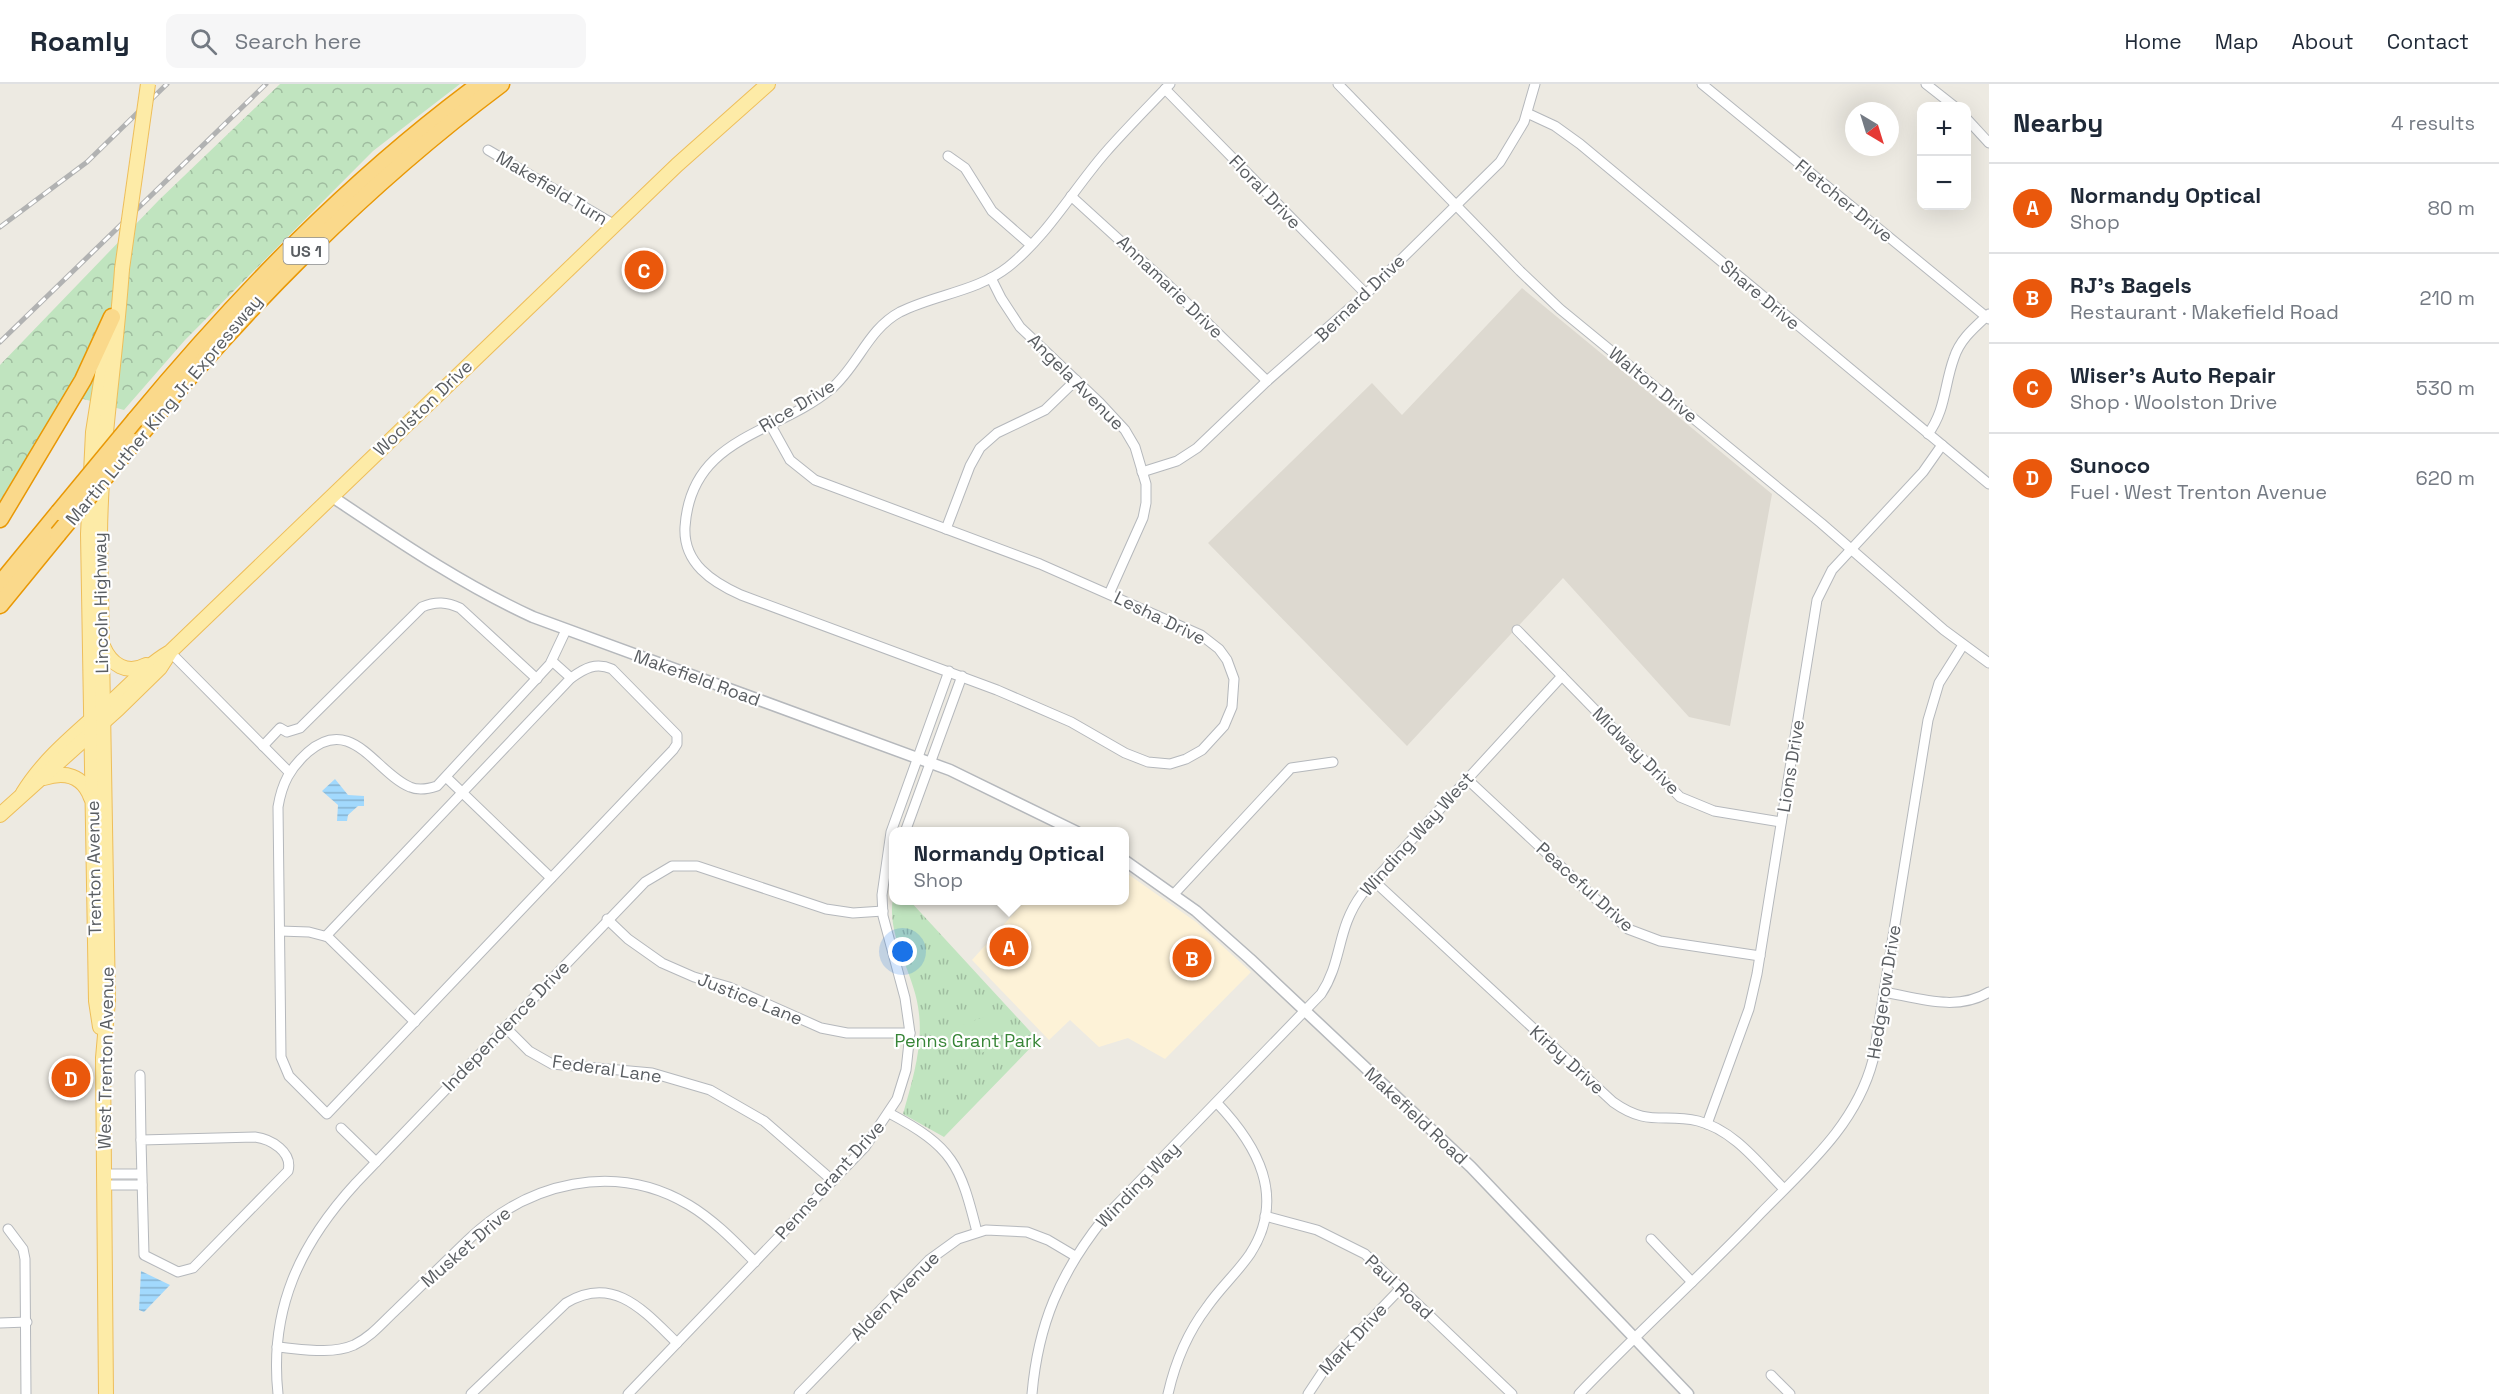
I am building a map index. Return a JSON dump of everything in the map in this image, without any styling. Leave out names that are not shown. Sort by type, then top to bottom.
[{"type":"highway","name":"Martin Luther King Jr. Expressway","points":[[0,584],[218,323],[288,250],[378,166],[480,84]]},
{"type":"highway","name":"Martin Luther King Jr. Expressway","points":[[0,604],[207,354],[297,259],[386,176],[501,84]]},
{"type":"highway","points":[[0,519],[79,388],[112,317]]},
{"type":"main road","name":"Lincoln Highway","points":[[97,721],[102,643],[102,467],[116,350],[122,269],[148,84]]},
{"type":"main road","name":"Woolston Drive","points":[[677,165],[754,84]]},
{"type":"main road","name":"Woolston Drive","points":[[97,721],[160,668],[170,652],[332,496],[677,165],[768,84]]},
{"type":"main road","name":"Lincoln Highway","points":[[97,721],[88,534],[90,466],[97,405],[122,269]]},
{"type":"main road","points":[[102,643],[109,658],[121,668],[135,670],[153,661]]},
{"type":"main road","name":"Woolston Drive","points":[[97,721],[153,661],[170,652]]},
{"type":"main road","points":[[0,815],[42,779],[97,721]]},
{"type":"main road","points":[[23,793],[36,772],[97,721]]},
{"type":"main road","name":"Trenton Avenue","points":[[97,721],[93,804],[96,1001],[103,1053]]},
{"type":"main road","name":"West Trenton Avenue","points":[[97,721],[108,1001],[103,1053],[106,1394]]},
{"type":"main road","points":[[42,779],[61,774],[76,777],[87,788],[93,804]]},
{"type":"street","name":"Walton Drive","points":[[1338,84],[1560,309],[1851,549],[1963,645],[1989,663]]},
{"type":"street","name":"Bernard Drive","points":[[1142,472],[1186,456],[1366,294],[1457,204],[1505,155],[1516,139],[1527,113],[1534,84]]},
{"type":"street","name":"Fletcher Drive","points":[[1702,84],[1988,316]]},
{"type":"street","points":[[1926,84],[1949,102]]},
{"type":"street","name":"Rice Drive","points":[[963,676],[741,596],[711,580],[695,563],[689,551],[685,530],[694,490],[713,459],[727,448],[821,396],[839,382],[864,346],[889,319],[914,306],[965,290],[991,278],[1031,245],[1105,153],[1168,86]]},
{"type":"street","name":"Floral Drive","points":[[1168,86],[1366,294]]},
{"type":"street","name":"Share Drive","points":[[1527,113],[1555,126],[1580,144],[1989,484]]},
{"type":"street","points":[[1971,123],[1989,143]]},
{"type":"street","name":"Makefield Turn","points":[[488,150],[615,225]]},
{"type":"street","points":[[948,156],[964,168],[992,211],[1031,245]]},
{"type":"street","name":"Annamarie Drive","points":[[1071,196],[1160,277],[1267,381]]},
{"type":"street","name":"Angela Avenue","points":[[991,278],[1020,327],[1076,380],[1132,440],[1147,494],[1143,518],[1109,594]]},
{"type":"street","points":[[1928,434],[1942,413],[1950,369],[1958,349],[1969,332],[1988,316]]},
{"type":"street","points":[[946,529],[970,466],[980,448],[997,433],[1046,410],[1076,380]]},
{"type":"street","name":"Lesha Drive","points":[[770,424],[790,460],[815,480],[1109,594],[1201,635],[1219,649],[1227,660],[1234,679],[1232,707],[1224,726],[1196,754],[1170,764],[1142,761],[1071,722],[963,676]]},
{"type":"street","name":"Lions Drive","points":[[1707,1124],[1749,1009],[1760,956],[1817,600],[1832,570],[1923,471],[1942,445]]},
{"type":"street","name":"Makefield Road","points":[[332,496],[470,586],[566,630],[918,758],[1026,805],[1069,827]]},
{"type":"street","points":[[263,746],[280,728],[288,732],[300,728],[423,607],[432,603],[445,603],[460,608],[537,679]]},
{"type":"street","points":[[326,936],[572,678],[594,666],[612,669],[673,729],[678,740],[673,750],[327,1114],[297,1085],[284,1066],[278,807],[288,771],[315,746],[337,741],[350,742],[362,748],[399,781],[411,788],[424,790],[437,786],[552,661],[566,630]]},
{"type":"street","name":"Midway Drive","points":[[1517,630],[1685,800],[1714,810],[1781,822]]},
{"type":"street","name":"Hedgerow Drive","points":[[1579,1394],[1831,1141],[1862,1094],[1874,1060],[1928,720],[1939,683],[1963,645]]},
{"type":"street","points":[[170,652],[288,771]]},
{"type":"street","points":[[552,661],[572,678]]},
{"type":"street","name":"Penns Grant Drive","points":[[893,827],[949,671]]},
{"type":"street","points":[[906,827],[963,676]]},
{"type":"street","name":"Winding Way West","points":[[1305,1011],[1329,981],[1336,961],[1340,937],[1353,906],[1374,880],[1562,676]]},
{"type":"street","points":[[1174,894],[1291,768],[1333,762]]},
{"type":"street","points":[[446,777],[551,878]]},
{"type":"street","name":"Peaceful Drive","points":[[1467,779],[1628,929],[1660,941],[1760,956]]},
{"type":"street","name":"Penns Grant Drive","points":[[628,1394],[865,1147],[889,1113],[906,1070],[910,1032],[905,998],[883,911],[884,880],[889,846]]},
{"type":"street","name":"Makefield Road","points":[[1129,863],[1174,894],[1250,959],[1503,1199],[1688,1394]]},
{"type":"street","name":"Independence Drive","points":[[278,1394],[278,1347],[282,1310],[295,1270],[321,1224],[376,1162],[607,919],[657,873],[672,866],[687,865],[710,870],[826,909],[853,913],[883,911]]},
{"type":"street","name":"Penns Grant Drive","points":[[884,880],[889,868]]},
{"type":"street","name":"Kirby Drive","points":[[1374,880],[1613,1102],[1646,1118],[1688,1120],[1707,1124],[1734,1140],[1784,1189]]},
{"type":"street","name":"Justice Lane","points":[[607,919],[628,939],[662,963],[694,977],[729,987],[821,1028],[847,1033],[910,1032]]},
{"type":"street","points":[[280,931],[309,932],[326,936],[415,1022]]},
{"type":"street","points":[[1884,992],[1953,1003],[1974,999],[1989,992]]},
{"type":"street","name":"Winding Way","points":[[1032,1394],[1036,1354],[1043,1326],[1061,1281],[1075,1256],[1104,1218],[1305,1011]]},
{"type":"street","name":"Federal Lane","points":[[505,1028],[529,1051],[552,1064],[646,1072],[710,1090],[764,1121],[833,1181]]},
{"type":"street","points":[[140,1075],[141,1174],[144,1255],[178,1272],[187,1271],[207,1256],[288,1171],[290,1165],[284,1153],[264,1138],[141,1140]]},
{"type":"street","points":[[1168,1394],[1189,1337],[1207,1307],[1252,1251],[1265,1216],[1265,1186],[1258,1158],[1243,1131],[1217,1103]]},
{"type":"street","points":[[889,1113],[927,1135],[954,1162],[967,1192],[977,1232]]},
{"type":"street","points":[[341,1128],[376,1162]]},
{"type":"street","points":[[105,1179],[141,1174]]},
{"type":"street","points":[[105,1179],[142,1185]]},
{"type":"street","name":"Musket Drive","points":[[278,1347],[321,1350],[355,1344],[375,1330],[470,1238],[504,1210],[542,1191],[572,1183],[604,1181],[629,1184],[677,1199],[701,1212],[755,1262]]},
{"type":"street","name":"Paul Road","points":[[1265,1216],[1317,1230],[1352,1245],[1402,1287],[1512,1394]]},
{"type":"street","points":[[8,1229],[23,1249],[27,1322],[26,1394]]},
{"type":"street","name":"Alden Avenue","points":[[799,1394],[928,1260],[958,1239],[977,1232],[1006,1229],[1027,1232],[1048,1240],[1075,1256]]},
{"type":"street","points":[[1651,1239],[1692,1282]]},
{"type":"street","name":"Mark Drive","points":[[1308,1394],[1328,1364],[1402,1287]]},
{"type":"street","points":[[471,1394],[566,1303],[585,1294],[608,1293],[626,1298],[644,1311],[677,1343]]},
{"type":"street","points":[[0,1323],[27,1322]]},
{"type":"street","points":[[1772,1375],[1790,1394]]},
{"type":"shaded area","points":[[1522,288],[1772,494],[1730,726],[1689,717],[1563,578],[1407,746],[1208,543],[1372,383],[1402,415]]},
{"type":"shaded area","points":[[1129,875],[1196,922],[1251,972],[1165,1059],[1128,1038],[1099,1047],[1070,1020],[1049,1040],[972,960],[1021,905],[1129,905]]},
{"type":"green space","points":[[280,84],[460,84],[373,151],[185,340],[124,410],[65,394],[0,501],[0,365],[159,200]]},
{"type":"green space","name":"Penns Grant Park","points":[[893,905],[914,905],[1038,1040],[944,1137],[903,1114],[916,1064],[920,1026],[917,999],[897,942]]},
{"type":"green space","points":[[984,1017],[995,1048],[981,1053],[970,1022]]},
{"type":"green space","points":[[965,1024],[976,1055],[962,1060],[951,1029]]},
{"type":"water","points":[[335,779],[348,795],[364,796],[364,806],[358,806],[348,815],[347,821],[337,821],[338,805],[322,791]]},
{"type":"water","points":[[141,1271],[170,1285],[144,1312],[139,1310]]},
{"type":"railway","points":[[0,227],[87,162],[167,84]]},
{"type":"railway","points":[[0,342],[266,84]]},
{"type":"place","name":"Wiser's Auto Repair","points":[[644,270]]},
{"type":"place","name":"Normandy Optical","points":[[1009,947]]},
{"type":"place","name":"RJ's Bagels","points":[[1192,958]]},
{"type":"place","name":"Sunoco","points":[[71,1078]]}]
